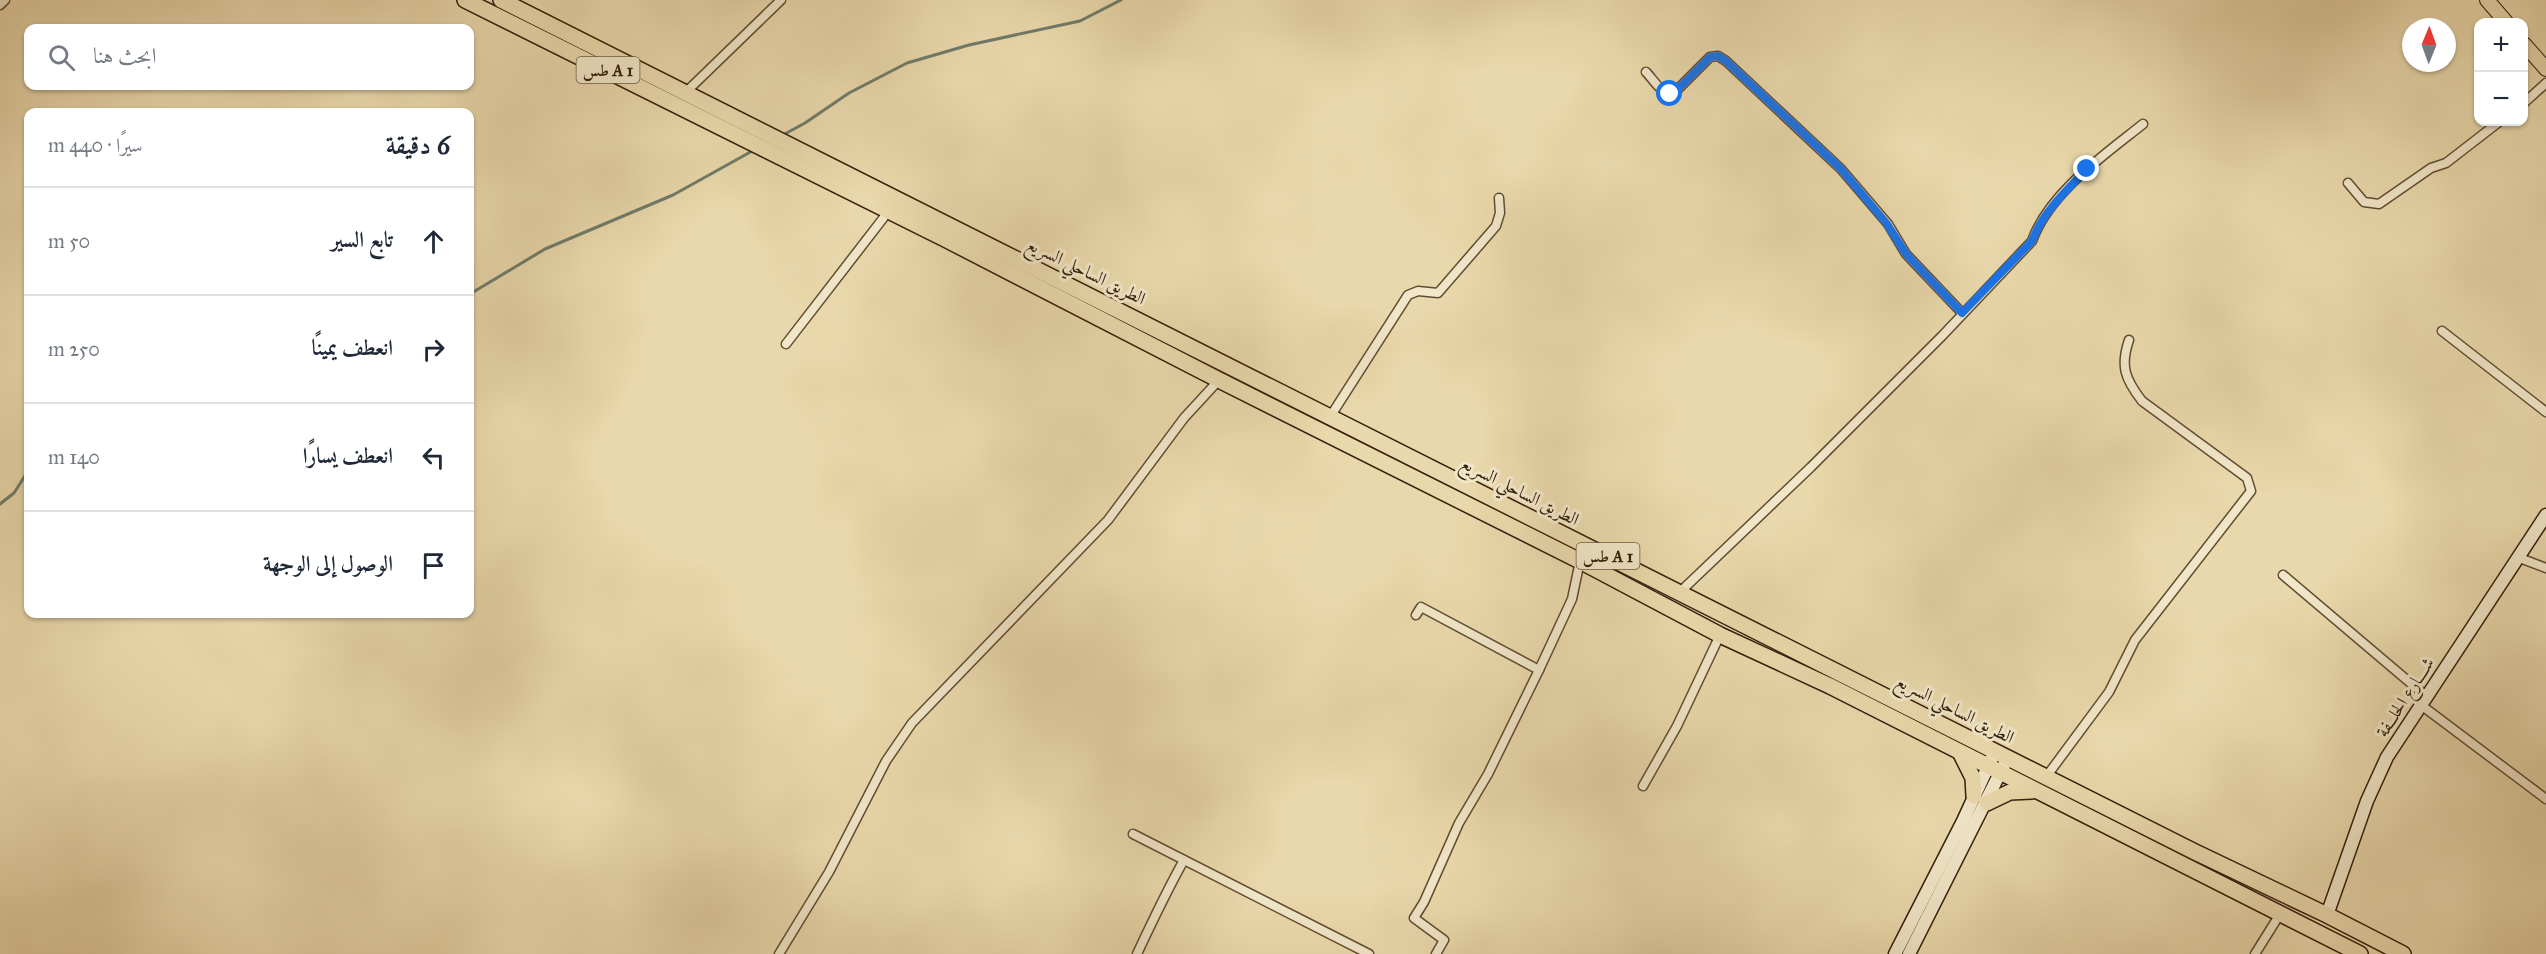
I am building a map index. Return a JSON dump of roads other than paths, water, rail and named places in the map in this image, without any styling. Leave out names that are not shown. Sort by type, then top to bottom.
[{"type":"highway","name":"طس A 1","points":[[465,0],[753,135]]},
{"type":"highway","name":"طس A 1","points":[[501,0],[685,93],[753,135]]},
{"type":"highway","points":[[753,135],[810,164]]},
{"type":"highway","name":"الطريق الساحلي السريع","points":[[810,164],[888,212],[1580,561],[1720,635],[1830,686],[2360,954]]},
{"type":"highway","name":"الطريق الساحلي السريع","points":[[810,164],[1138,319],[2001,755],[2403,954]]},
{"type":"highway","points":[[1961,754],[1970,769],[1981,799],[2010,792],[2035,791]]},
{"type":"main road","points":[[2487,0],[2503,18]]},
{"type":"main road","points":[[2528,49],[2546,69]]},
{"type":"street","points":[[0,5],[5,0]]},
{"type":"street","points":[[685,93],[781,0]]},
{"type":"street","points":[[1646,72],[1665,93],[1670,94],[1674,93],[1710,57],[1718,56],[1726,61],[1841,169],[1887,224],[1906,254],[1962,313]]},
{"type":"street","points":[[2528,99],[2546,83]]},
{"type":"street","points":[[1680,592],[1811,467],[1942,336],[2032,241],[2037,226],[2070,186],[2087,169],[2143,124]]},
{"type":"street","points":[[2348,183],[2364,202],[2379,204],[2431,168],[2446,163],[2494,126]]},
{"type":"street","points":[[1330,417],[1408,295],[1418,291],[1438,292],[1496,226],[1500,213],[1499,198]]},
{"type":"street","points":[[786,344],[888,212]]},
{"type":"street","points":[[2442,331],[2546,412]]},
{"type":"street","points":[[2046,777],[2109,692],[2135,640],[2251,491],[2247,478],[2177,428],[2136,394],[2130,386],[2122,358],[2129,340]]},
{"type":"street","points":[[779,954],[829,872],[886,762],[912,723],[1101,529],[1184,418],[1219,380]]},
{"type":"street","name":"شــــارع الحلـــفة","points":[[2327,915],[2371,792],[2387,757],[2546,515]]},
{"type":"street","points":[[2517,556],[2546,568]]},
{"type":"street","points":[[1436,954],[1444,940],[1414,918],[1539,670],[1572,599],[1580,561]]},
{"type":"street","points":[[2283,575],[2424,701],[2546,799]]},
{"type":"street","points":[[1416,615],[1421,608],[1539,670]]},
{"type":"street","points":[[1643,786],[1677,726],[1720,635]]},
{"type":"street","points":[[1895,954],[1935,889],[2001,755]]},
{"type":"street","points":[[1133,834],[1369,954]]},
{"type":"street","points":[[1137,954],[1148,926],[1155,920],[1156,909],[1184,861]]},
{"type":"street","points":[[1909,954],[1935,889]]},
{"type":"street","points":[[2256,954],[2280,914]]},
{"type":"waterway","points":[[781,136],[805,123],[849,93],[907,63],[969,45],[1080,21],[1121,0]]},
{"type":"waterway","points":[[474,292],[545,249],[673,195],[754,150]]},
{"type":"waterway","points":[[0,504],[14,493],[24,477]]}]
